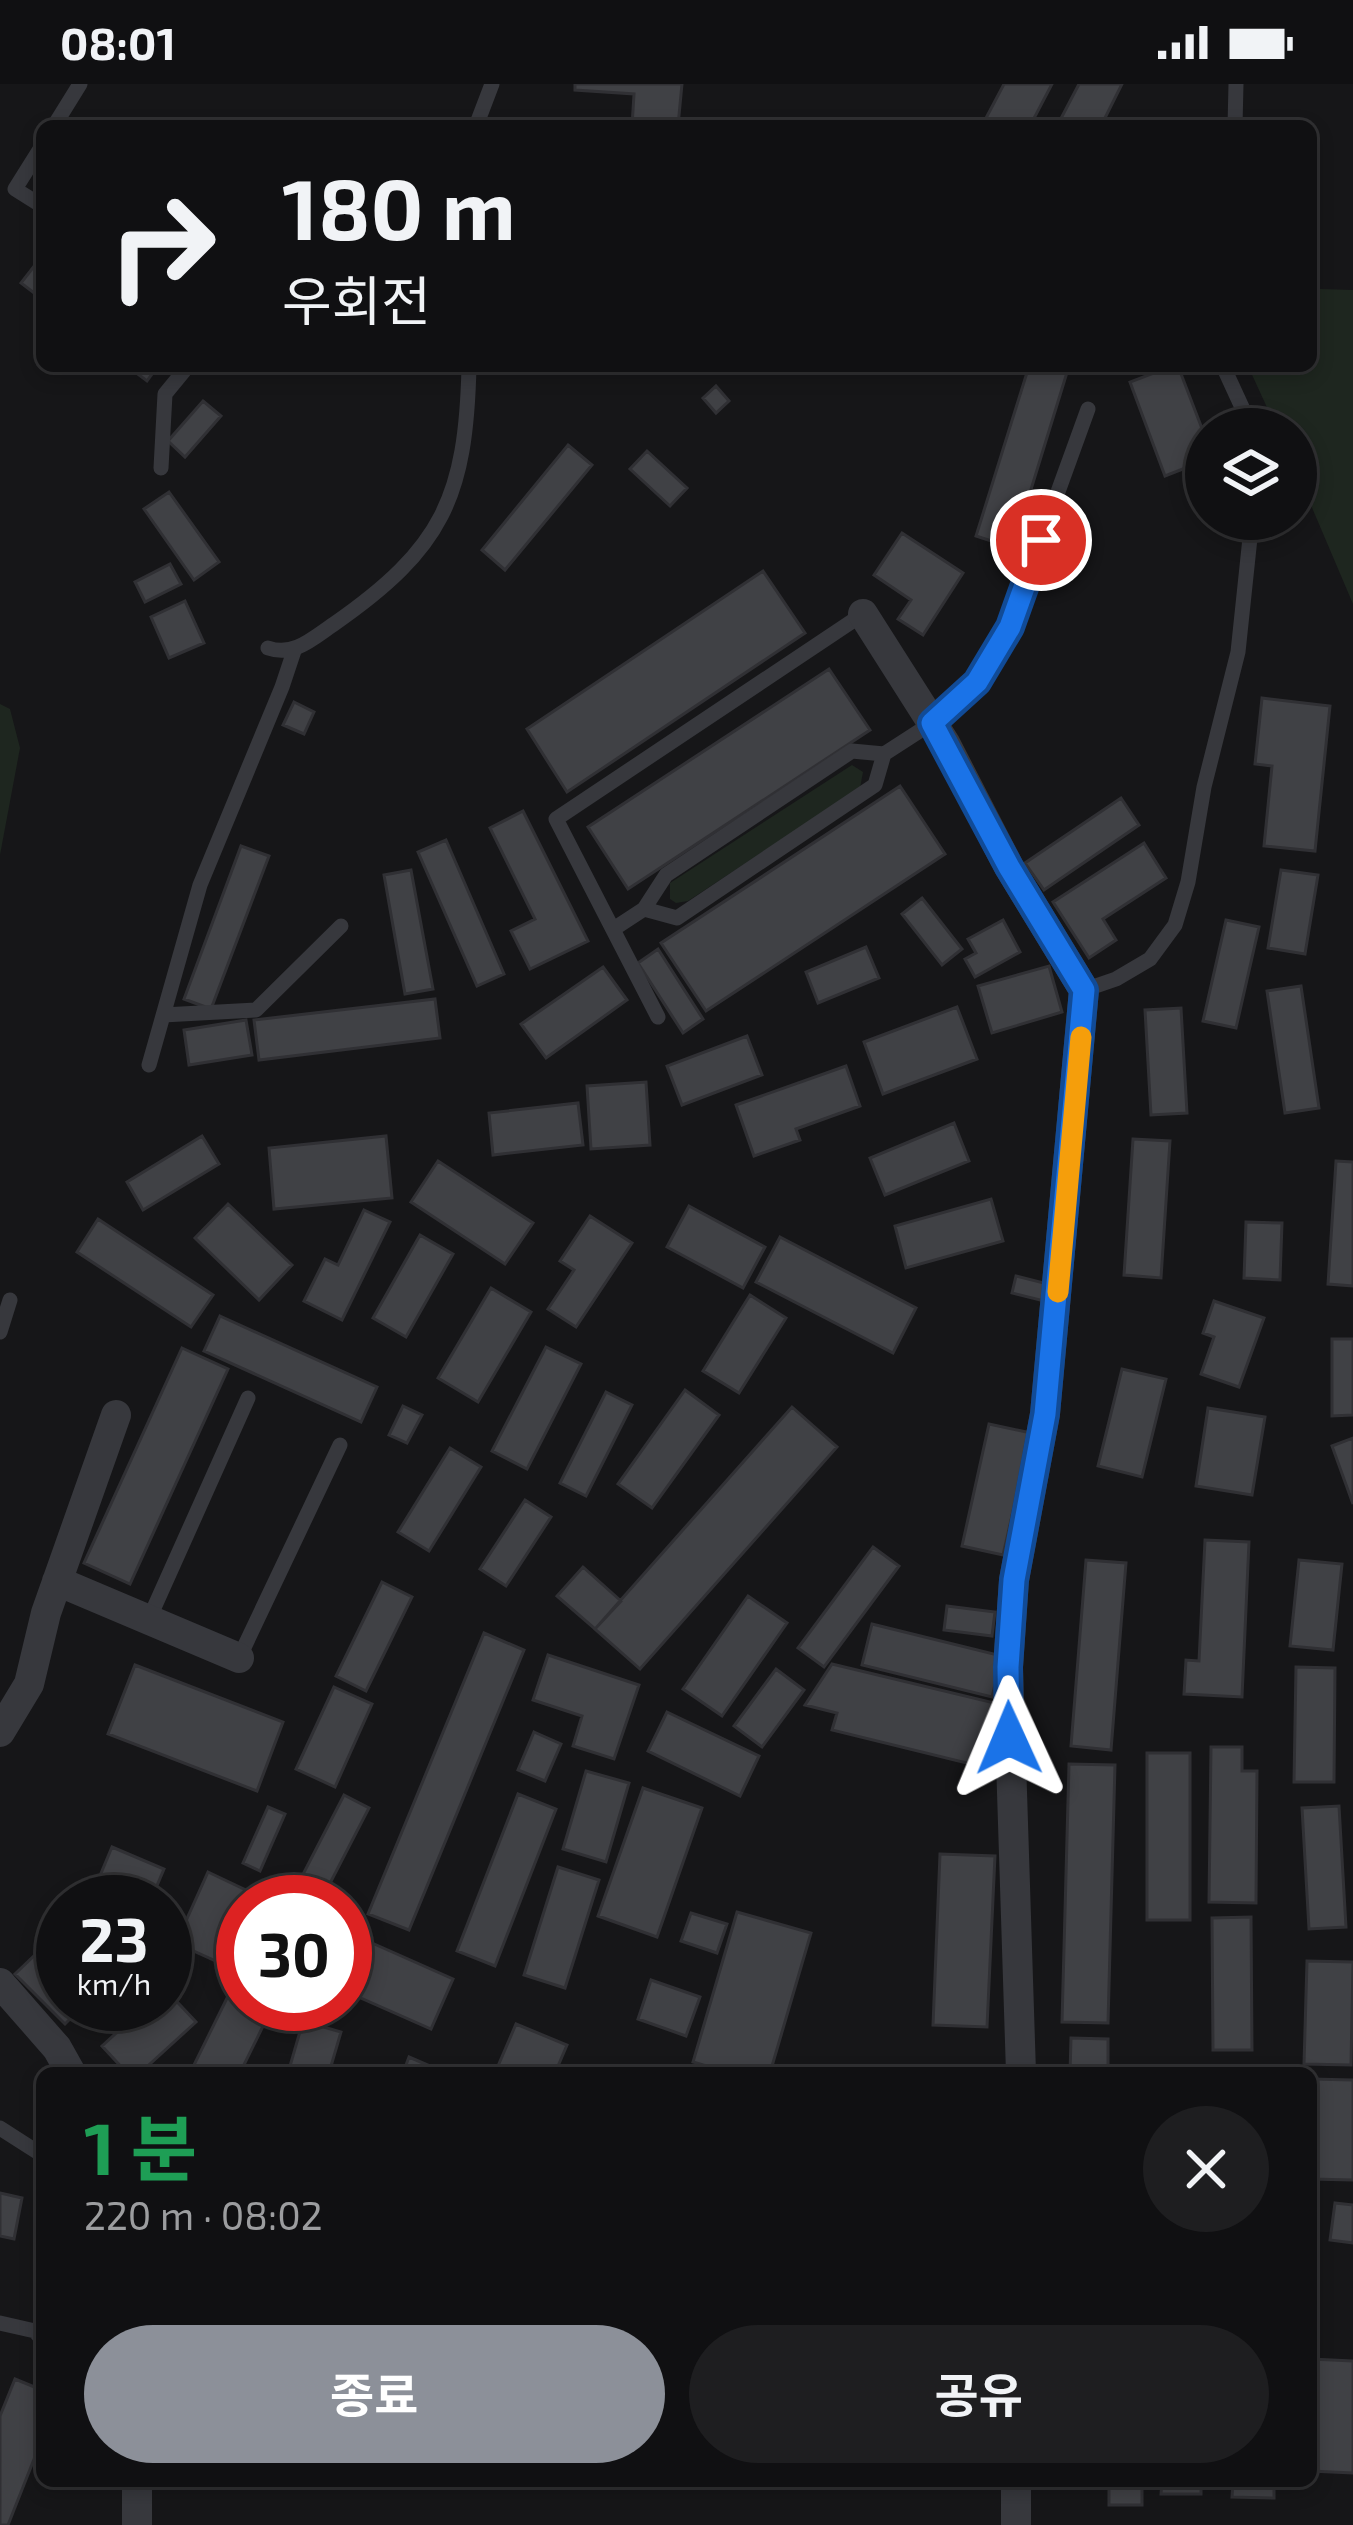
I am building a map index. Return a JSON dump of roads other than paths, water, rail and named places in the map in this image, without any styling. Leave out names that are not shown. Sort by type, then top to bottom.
[{"type":"street","points":[[862,614],[932,723],[1009,867],[1084,990],[1047,1394],[1014,1580],[1008,1667],[1021,2067]]},
{"type":"street","points":[[0,1732],[29,1684],[57,1581],[116,1414]]},
{"type":"street","points":[[57,1581],[239,1658]]},
{"type":"street","points":[[0,1983],[57,2048],[67,2067]]},
{"type":"street","points":[[136,2525],[137,2487]]},
{"type":"street","points":[[1016,2487],[1016,2525]]},
{"type":"lane","points":[[58,120],[80,84]]},
{"type":"lane","points":[[478,120],[492,84]]},
{"type":"lane","points":[[1235,84],[1235,120]]},
{"type":"lane","points":[[36,156],[15,189],[36,202]]},
{"type":"lane","points":[[161,469],[165,394],[183,372]]},
{"type":"lane","points":[[149,1065],[200,885],[293,651],[367,602],[426,545],[448,501],[466,442],[470,372]]},
{"type":"lane","points":[[1225,372],[1242,408]]},
{"type":"lane","points":[[616,928],[644,909],[666,874],[852,751],[884,754],[932,723],[977,682],[1010,627],[1088,409]]},
{"type":"lane","points":[[1084,990],[1116,979],[1150,959],[1175,925],[1238,652],[1250,540]]},
{"type":"lane","points":[[658,1017],[556,819],[862,614]]},
{"type":"lane","points":[[268,648],[293,651]]},
{"type":"lane","points":[[644,909],[677,919],[875,785],[884,754]]},
{"type":"lane","points":[[163,1016],[256,1010],[341,926]]},
{"type":"lane","points":[[0,1332],[10,1300]]},
{"type":"lane","points":[[149,1619],[248,1399]]},
{"type":"lane","points":[[239,1658],[340,1445]]},
{"type":"lane","points":[[0,2128],[36,2151]]},
{"type":"lane","points":[[0,2323],[36,2332]]}]
